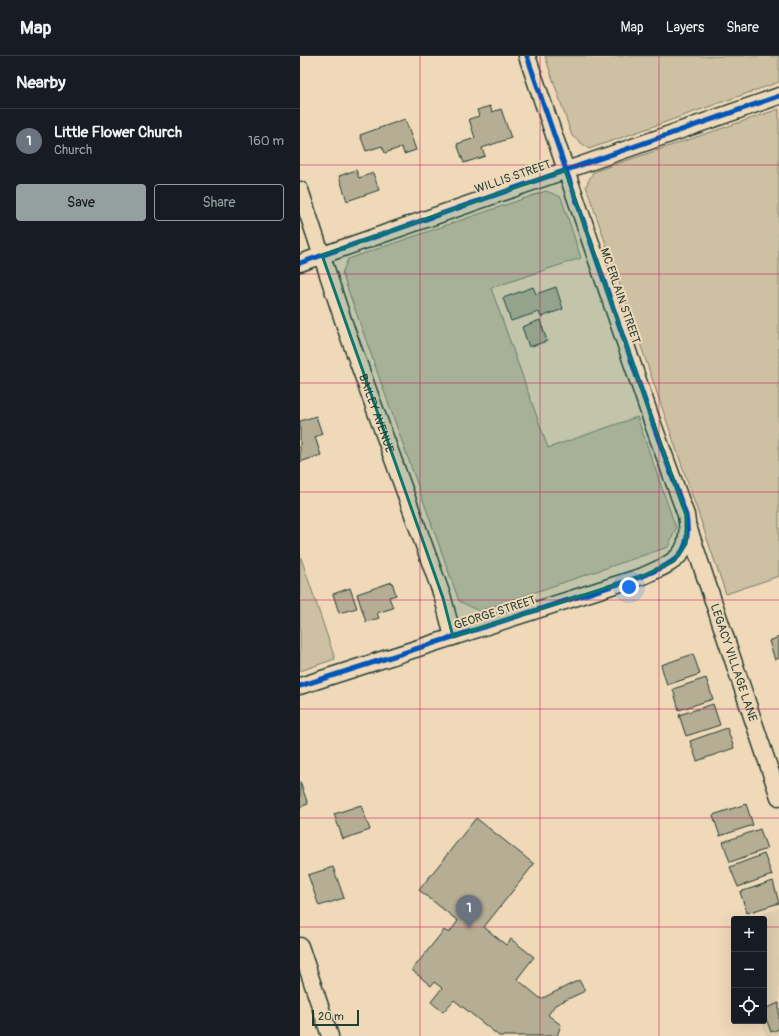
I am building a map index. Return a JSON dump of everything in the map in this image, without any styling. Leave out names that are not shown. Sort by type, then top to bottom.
[{"type":"street","name":"MC ERLAIN STREET","points":[[527,56],[654,427],[686,515],[687,536]]},
{"type":"street","name":"WILLIS STREET","points":[[300,263],[779,96]]},
{"type":"street","name":"BAILEY AVENUE","points":[[300,190],[345,326],[440,591],[453,637]]},
{"type":"street","name":"GEORGE STREET","points":[[300,686],[642,576],[674,561],[681,554],[687,536]]},
{"type":"street","name":"LEGACY VILLAGE LANE","points":[[687,536],[779,797]]},
{"type":"street","points":[[300,946],[330,1036]]},
{"type":"highlighted area","points":[[565,170],[686,515],[686,544],[674,561],[643,576],[453,637],[443,598],[322,255]]},
{"type":"shaded area","points":[[545,56],[779,56],[779,82],[589,149],[572,136]]},
{"type":"shaded area","points":[[779,109],[779,576],[726,594],[586,186],[593,172]]},
{"type":"shaded area","points":[[546,191],[561,197],[581,258],[491,288],[548,448],[637,417],[676,528],[668,547],[479,611],[459,601],[342,273],[348,259]]},
{"type":"shaded area","points":[[300,555],[335,659],[300,671]]},
{"type":"shaded area","points":[[779,908],[779,1036],[766,1036],[762,1024],[767,1024],[767,916],[756,916]]},
{"type":"building","points":[[490,106],[492,112],[501,109],[511,138],[482,148],[485,156],[464,163],[457,144],[475,138],[469,119],[479,116],[477,110]]},
{"type":"building","points":[[405,119],[416,150],[404,154],[402,147],[385,153],[382,146],[366,151],[360,135]]},
{"type":"building","points":[[356,170],[359,178],[373,173],[379,190],[347,201],[339,176]]},
{"type":"building","points":[[533,287],[536,294],[556,287],[563,309],[541,317],[539,312],[511,321],[503,298]]},
{"type":"building","points":[[540,320],[547,341],[529,347],[522,327]]},
{"type":"building","points":[[316,416],[322,434],[315,437],[321,455],[300,462],[300,421]]},
{"type":"building","points":[[392,582],[396,595],[389,597],[393,608],[377,613],[379,618],[366,622],[357,594]]},
{"type":"building","points":[[350,588],[357,608],[339,613],[333,594]]},
{"type":"building","points":[[779,637],[779,658],[775,660],[769,641]]},
{"type":"building","points":[[693,654],[700,674],[667,685],[661,665]]},
{"type":"building","points":[[706,678],[713,699],[679,710],[673,689]]},
{"type":"building","points":[[713,704],[720,725],[686,736],[679,715]]},
{"type":"building","points":[[727,728],[734,748],[697,761],[690,741]]},
{"type":"building","points":[[300,782],[308,804],[300,807]]},
{"type":"building","points":[[746,804],[753,825],[720,836],[713,815]]},
{"type":"building","points":[[361,805],[370,830],[343,839],[334,814]]},
{"type":"building","points":[[476,818],[534,864],[484,927],[506,945],[511,939],[534,957],[517,979],[541,999],[579,980],[585,991],[555,1005],[548,1015],[561,1025],[557,1036],[499,1036],[454,1000],[443,1012],[431,1002],[442,988],[434,982],[431,986],[412,970],[444,930],[449,933],[458,921],[419,890]]},
{"type":"building","points":[[760,829],[767,849],[730,862],[723,842]]},
{"type":"building","points":[[764,854],[772,875],[738,887],[730,867]]},
{"type":"building","points":[[333,867],[344,898],[319,906],[308,875]]},
{"type":"building","points":[[773,881],[779,903],[747,913],[740,892]]},
{"type":"building","points":[[779,1003],[779,1029],[771,1032],[767,1021],[767,1008]]},
{"type":"cycle path","points":[[300,686],[643,576],[673,561],[684,548],[687,539],[686,515],[654,427],[527,56]]},
{"type":"cycle path","points":[[300,263],[779,96]]},
{"type":"place","name":"Little Flower Church","points":[[469,928]]}]
